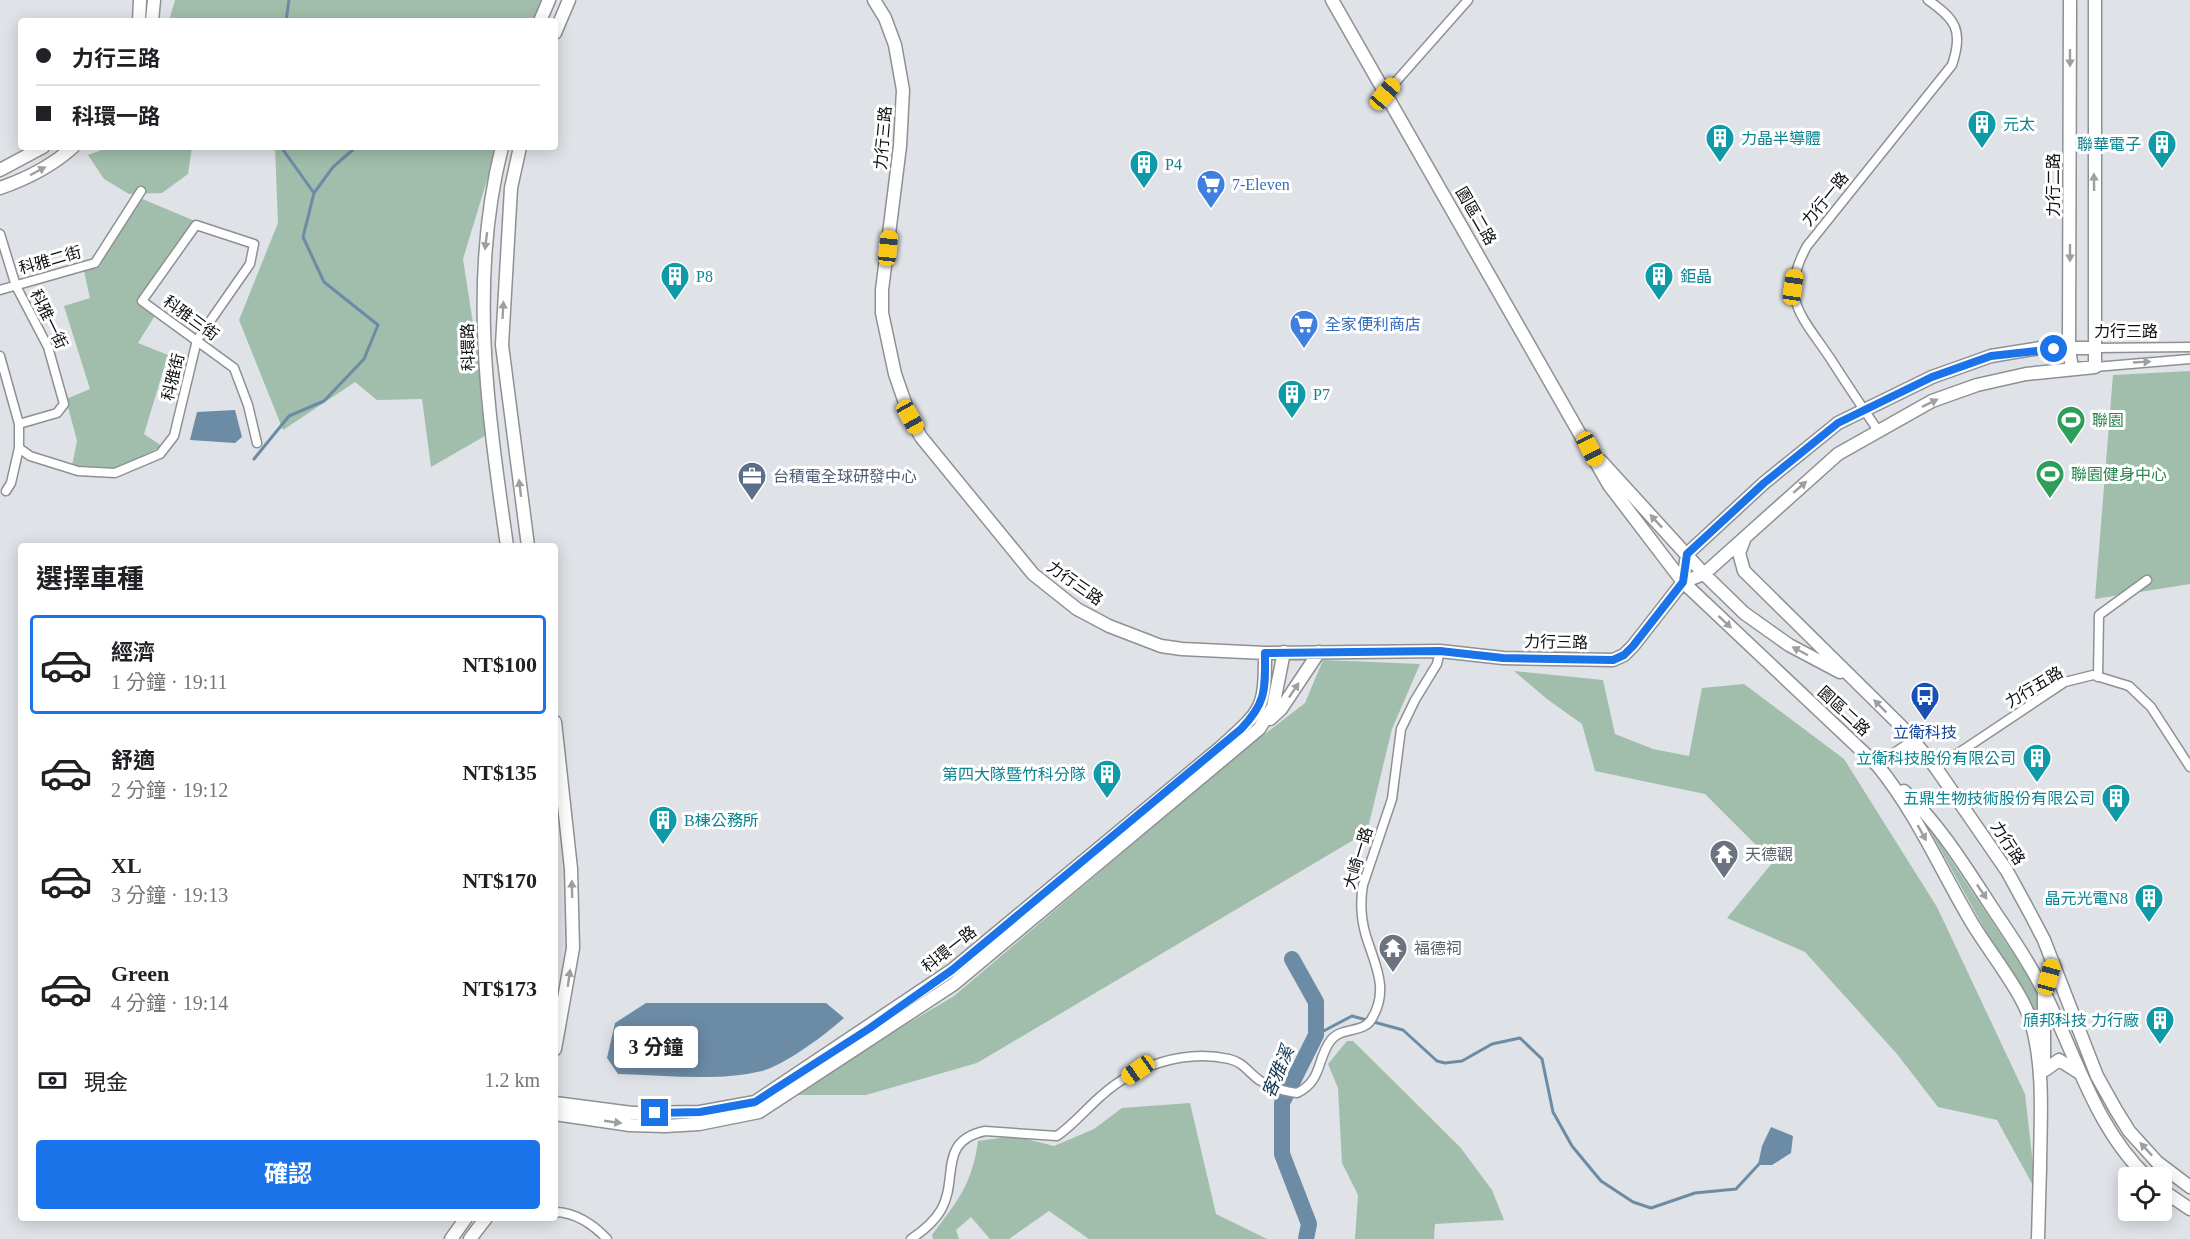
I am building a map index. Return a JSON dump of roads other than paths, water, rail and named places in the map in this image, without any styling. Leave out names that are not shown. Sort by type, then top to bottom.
[{"type":"street","points":[[139,18],[140,0]]},
{"type":"street","points":[[152,18],[154,0]]},
{"type":"street","points":[[541,18],[549,0]]},
{"type":"street","points":[[558,26],[569,0]]},
{"type":"street","name":"力行三路","points":[[874,0],[885,18],[895,45],[903,90],[900,146],[882,290],[882,313],[895,374],[910,417],[921,437],[1033,574],[1077,609],[1109,626],[1161,646],[1265,653],[1440,651],[1503,658],[1613,660],[1624,655],[1639,639],[1683,582],[1687,554],[1764,483],[1838,423],[1863,408],[1932,377],[1991,356],[2069,348],[2190,347]]},
{"type":"street","name":"園區二路","points":[[1332,0],[1609,485],[1683,582],[1878,766],[1902,796],[1972,922],[2019,995],[2032,1023],[2041,1078],[2040,1171]]},
{"type":"street","points":[[1385,94],[1468,0]]},
{"type":"street","name":"力行一路","points":[[1879,432],[1823,348],[1808,331],[1797,310],[1793,287],[1797,263],[1807,246],[1952,64],[1958,39],[1955,26],[1950,16],[1928,0]]},
{"type":"street","name":"力行二路","points":[[2070,0],[2069,348],[2072,369]]},
{"type":"street","points":[[2094,0],[2095,367]]},
{"type":"street","points":[[0,170],[37,150]]},
{"type":"street","points":[[0,188],[17,182],[60,159],[70,150]]},
{"type":"street","name":"科環路","points":[[501,150],[493,183],[483,263],[484,376],[507,543]]},
{"type":"street","name":"科環路","points":[[519,150],[511,188],[502,345],[528,543]]},
{"type":"street","name":"科雅二街","points":[[0,290],[95,263],[141,192]]},
{"type":"street","name":"科雅街","points":[[19,448],[30,456],[78,471],[115,473],[160,454],[174,436],[197,340],[250,264],[254,244],[196,225]]},
{"type":"street","name":"科雅三街","points":[[196,225],[142,301],[234,368],[248,405],[257,443]]},
{"type":"street","name":"科雅一街","points":[[0,234],[16,285],[48,347],[64,404],[57,413],[19,424]]},
{"type":"street","points":[[0,356],[19,424],[19,448],[11,483],[6,491]]},
{"type":"street","name":"力行三路","points":[[1683,582],[1704,574],[1838,454],[1932,400],[1977,385],[2026,374],[2190,359]]},
{"type":"street","name":"園區二路","points":[[1590,449],[1704,574],[1744,613],[1789,645],[1852,678]]},
{"type":"street","name":"力行路","points":[[1756,526],[1741,544],[1739,553],[1743,571],[1852,678],[1936,768],[2007,871],[2053,962],[2097,1076],[2116,1110],[2129,1131],[2157,1162],[2190,1187]]},
{"type":"street","points":[[2098,677],[2099,615],[2147,580]]},
{"type":"street","name":"大崎一路","points":[[911,1239],[933,1221],[942,1210],[953,1154],[960,1143],[975,1133],[985,1131],[1057,1136],[1102,1095],[1138,1070],[1180,1058],[1230,1059],[1246,1066],[1260,1080],[1280,1091],[1297,1093],[1314,1081],[1333,1038],[1348,1029],[1364,1026],[1371,1020],[1381,997],[1379,970],[1361,911],[1363,885],[1392,799],[1401,729],[1415,700],[1437,664],[1440,651]]},
{"type":"street","name":"科環一路","points":[[558,1114],[630,1125],[665,1126],[699,1124],[759,1112],[954,984],[1264,724],[1278,690],[1284,652]]},
{"type":"street","points":[[1264,724],[1281,709],[1319,652]]},
{"type":"street","name":"科環一路","points":[[558,1103],[632,1113],[700,1112],[755,1102],[952,970],[1221,747],[1257,712],[1263,701],[1265,653]]},
{"type":"street","name":"力行五路","points":[[1936,768],[2065,682],[2098,677],[2129,686],[2151,707],[2190,767]]},
{"type":"street","points":[[1914,742],[1878,766],[1918,805],[1949,842],[2021,951],[2044,992],[2079,1072],[2115,1138],[2136,1167]]},
{"type":"street","points":[[558,750],[571,869],[573,948],[558,1032]]},
{"type":"street","name":"園區二路","points":[[2038,1239],[2044,1070],[2044,992],[2053,962]]},
{"type":"street","points":[[2044,1070],[2058,1060],[2079,1072]]},
{"type":"street","points":[[2172,1197],[2190,1209]]},
{"type":"street","points":[[558,1212],[595,1226],[607,1239]]},
{"type":"street","points":[[452,1239],[464,1221]]},
{"type":"street","points":[[470,1239],[484,1221]]},
{"type":"water","points":[[235,410],[242,437],[235,443],[190,440],[197,412]]},
{"type":"water","points":[[646,1003],[826,1003],[844,1018],[793,1056],[762,1071],[709,1077],[618,1074],[607,1058],[615,1023]]},
{"type":"water","points":[[1771,1127],[1793,1136],[1791,1153],[1772,1165],[1758,1165],[1762,1146]]},
{"type":"waterway","points":[[286,18],[289,0]]},
{"type":"waterway","points":[[283,150],[314,193]]},
{"type":"waterway","points":[[254,459],[289,416],[324,401],[364,359],[378,325],[324,282],[303,237],[314,193],[333,167],[353,150]]},
{"type":"waterway","name":"客雅溪","points":[[1292,959],[1316,1002],[1316,1035],[1282,1103],[1282,1154],[1309,1224],[1306,1239]]},
{"type":"waterway","points":[[1316,1035],[1352,1016],[1403,1030],[1437,1061],[1445,1063],[1462,1061],[1492,1044],[1520,1038],[1542,1059],[1553,1112],[1572,1146],[1601,1181],[1633,1202],[1651,1208],[1695,1193],[1736,1189],[1760,1163]]},
{"type":"place","name":"元太","points":[[1982,150]]},
{"type":"place","name":"力晶半導體","points":[[1720,164]]},
{"type":"place","name":"聯華電子","points":[[2162,170]]},
{"type":"place","name":"P4","points":[[1144,190]]},
{"type":"place","name":"7-Eleven","points":[[1211,210]]},
{"type":"place","name":"P8","points":[[675,302]]},
{"type":"place","name":"鉅晶","points":[[1659,302]]},
{"type":"place","name":"全家便利商店","points":[[1304,350]]},
{"type":"place","name":"P7","points":[[1292,420]]},
{"type":"place","name":"聯園","points":[[2071,446]]},
{"type":"place","name":"聯園健身中心","points":[[2050,500]]},
{"type":"place","name":"台積電全球研發中心","points":[[752,502]]},
{"type":"place","name":"立衛科技","points":[[1925,722]]},
{"type":"place","name":"立衛科技股份有限公司","points":[[2037,784]]},
{"type":"place","name":"第四大隊暨竹科分隊","points":[[1107,800]]},
{"type":"place","name":"五鼎生物技術股份有限公司","points":[[2116,824]]},
{"type":"place","name":"B棟公務所","points":[[663,846]]},
{"type":"place","name":"天德觀","points":[[1724,880]]},
{"type":"place","name":"晶元光電N8","points":[[2149,924]]},
{"type":"place","name":"福德祠","points":[[1393,974]]},
{"type":"place","name":"頎邦科技 力行廠","points":[[2160,1046]]}]
